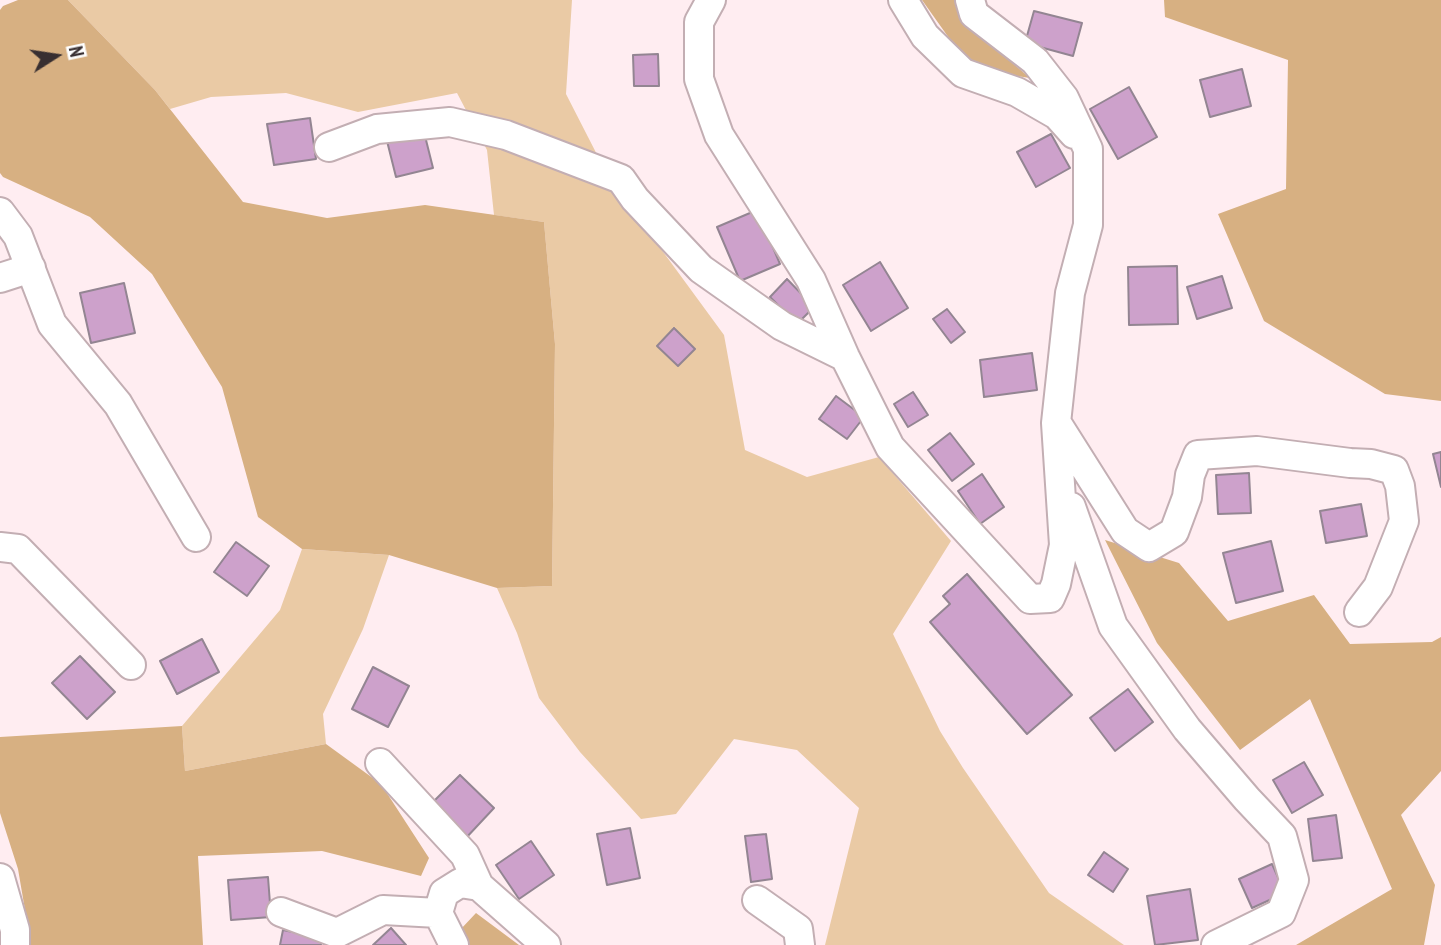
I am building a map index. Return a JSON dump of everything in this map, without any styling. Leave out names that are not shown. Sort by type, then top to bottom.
[{"type":"street","points":[[711,0],[699,22],[699,79],[719,135],[811,281],[845,358],[890,447],[1030,599],[1050,598],[1056,584],[1063,545],[1056,423],[1070,293],[1087,225],[1088,149],[1064,98],[1035,61],[974,15],[970,0]]},
{"type":"street","points":[[904,0],[925,36],[963,73],[1017,92],[1056,115],[1088,149]]},
{"type":"street","points":[[329,147],[377,129],[450,122],[506,135],[621,179],[635,199],[701,269],[782,326],[845,358]]},
{"type":"street","points":[[0,212],[18,236],[52,324],[118,404],[196,537]]},
{"type":"street","points":[[0,278],[31,268]]},
{"type":"street","points":[[1056,423],[1125,531],[1149,547],[1174,532],[1198,455],[1257,451],[1371,464],[1394,470],[1400,486],[1404,521],[1378,587],[1359,612]]},
{"type":"street","points":[[1060,475],[1112,626],[1187,729],[1282,836],[1294,880],[1281,914],[1216,945]]},
{"type":"street","points":[[0,547],[18,549],[131,665]]},
{"type":"street","points":[[380,763],[465,855],[479,886],[546,945]]},
{"type":"street","points":[[0,878],[15,930],[15,945]]},
{"type":"street","points":[[454,945],[438,913],[444,893],[460,883],[479,886]]},
{"type":"street","points":[[757,900],[798,929],[800,945]]},
{"type":"street","points":[[281,912],[337,933],[383,910],[438,913]]},
{"type":"shaded area","points":[[18,0],[68,0],[155,90],[243,202],[327,218],[425,205],[544,222],[555,344],[552,586],[497,588],[389,555],[302,549],[258,517],[222,387],[152,274],[90,217],[3,177],[0,173],[0,10]]},
{"type":"shaded area","points":[[68,0],[572,0],[566,94],[609,178],[724,335],[745,450],[807,477],[879,457],[951,541],[893,634],[940,731],[1049,893],[1124,945],[825,945],[859,808],[797,750],[734,739],[676,814],[641,819],[580,752],[539,698],[517,633],[497,588],[552,586],[555,344],[544,222],[494,215],[487,150],[457,93],[358,112],[286,93],[211,97],[170,109]]},
{"type":"shaded area","points":[[922,0],[955,0],[975,31],[1030,78],[971,69]]},
{"type":"shaded area","points":[[1164,0],[1441,0],[1441,401],[1385,394],[1264,321],[1218,214],[1286,189],[1288,60],[1165,17]]},
{"type":"shaded area","points":[[1105,540],[1179,563],[1228,621],[1314,595],[1350,644],[1432,642],[1441,637],[1441,771],[1401,815],[1435,885],[1424,945],[1296,945],[1392,889],[1310,699],[1240,750],[1157,643]]},
{"type":"shaded area","points":[[302,549],[389,555],[363,629],[323,714],[326,744],[185,771],[182,726],[280,610]]},
{"type":"shaded area","points":[[182,726],[185,771],[326,744],[381,784],[429,858],[421,876],[322,851],[198,856],[203,945],[31,945],[18,869],[0,813],[0,737]]},
{"type":"shaded area","points":[[476,913],[519,945],[467,945],[460,930]]},
{"type":"building","points":[[1034,11],[1082,23],[1073,56],[1025,43]]},
{"type":"building","points":[[658,54],[659,86],[634,86],[633,55]]},
{"type":"building","points":[[1242,69],[1251,106],[1210,117],[1200,80]]},
{"type":"building","points":[[1129,87],[1157,137],[1118,159],[1090,109]]},
{"type":"building","points":[[310,118],[316,159],[274,165],[267,124]]},
{"type":"building","points":[[423,128],[433,168],[396,177],[386,137]]},
{"type":"building","points":[[1051,134],[1070,168],[1036,187],[1017,152]]},
{"type":"building","points":[[757,210],[780,264],[740,281],[717,227]]},
{"type":"building","points":[[880,262],[908,308],[871,331],[843,285]]},
{"type":"building","points":[[1177,266],[1178,324],[1129,325],[1128,267]]},
{"type":"building","points":[[1222,276],[1232,308],[1197,319],[1187,287]]},
{"type":"building","points":[[787,279],[814,307],[797,324],[770,297]]},
{"type":"building","points":[[124,283],[135,333],[91,343],[80,293]]},
{"type":"building","points":[[947,309],[965,332],[951,343],[933,319]]},
{"type":"building","points":[[674,328],[695,349],[678,366],[657,346]]},
{"type":"building","points":[[1032,353],[1037,390],[984,397],[980,360]]},
{"type":"building","points":[[913,392],[928,415],[908,427],[894,404]]},
{"type":"building","points":[[836,396],[864,417],[847,439],[819,419]]},
{"type":"building","points":[[950,433],[974,464],[952,481],[928,450]]},
{"type":"building","points":[[1441,452],[1441,487],[1433,454]]},
{"type":"building","points":[[1249,473],[1251,513],[1218,514],[1216,475]]},
{"type":"building","points":[[982,474],[1004,507],[980,524],[958,491]]},
{"type":"building","points":[[1361,504],[1367,536],[1326,543],[1320,511]]},
{"type":"building","points":[[1271,541],[1283,591],[1236,603],[1223,553]]},
{"type":"building","points":[[236,542],[269,566],[247,596],[214,572]]},
{"type":"building","points":[[967,574],[1072,695],[1027,734],[930,622],[950,604],[943,596]]},
{"type":"building","points":[[202,639],[219,672],[177,694],[160,661]]},
{"type":"building","points":[[80,656],[115,692],[87,719],[52,683]]},
{"type":"building","points":[[373,667],[409,686],[388,727],[352,709]]},
{"type":"building","points":[[1128,689],[1153,722],[1115,751],[1090,718]]},
{"type":"building","points":[[1304,762],[1323,795],[1292,813],[1273,780]]},
{"type":"building","points":[[460,775],[494,808],[465,839],[430,805]]},
{"type":"building","points":[[1336,815],[1342,858],[1313,861],[1308,819]]},
{"type":"building","points":[[630,828],[640,878],[607,885],[597,834]]},
{"type":"building","points":[[766,834],[772,879],[751,882],[745,836]]},
{"type":"building","points":[[531,841],[554,875],[519,899],[496,865]]},
{"type":"building","points":[[1104,852],[1128,869],[1113,892],[1088,875]]},
{"type":"building","points":[[1272,864],[1285,893],[1252,908],[1239,879]]},
{"type":"building","points":[[268,877],[271,917],[231,920],[228,880]]},
{"type":"building","points":[[1190,889],[1198,940],[1155,945],[1147,896]]},
{"type":"building","points":[[391,928],[406,945],[373,945]]},
{"type":"building","points":[[283,930],[322,938],[321,945],[280,945]]}]
